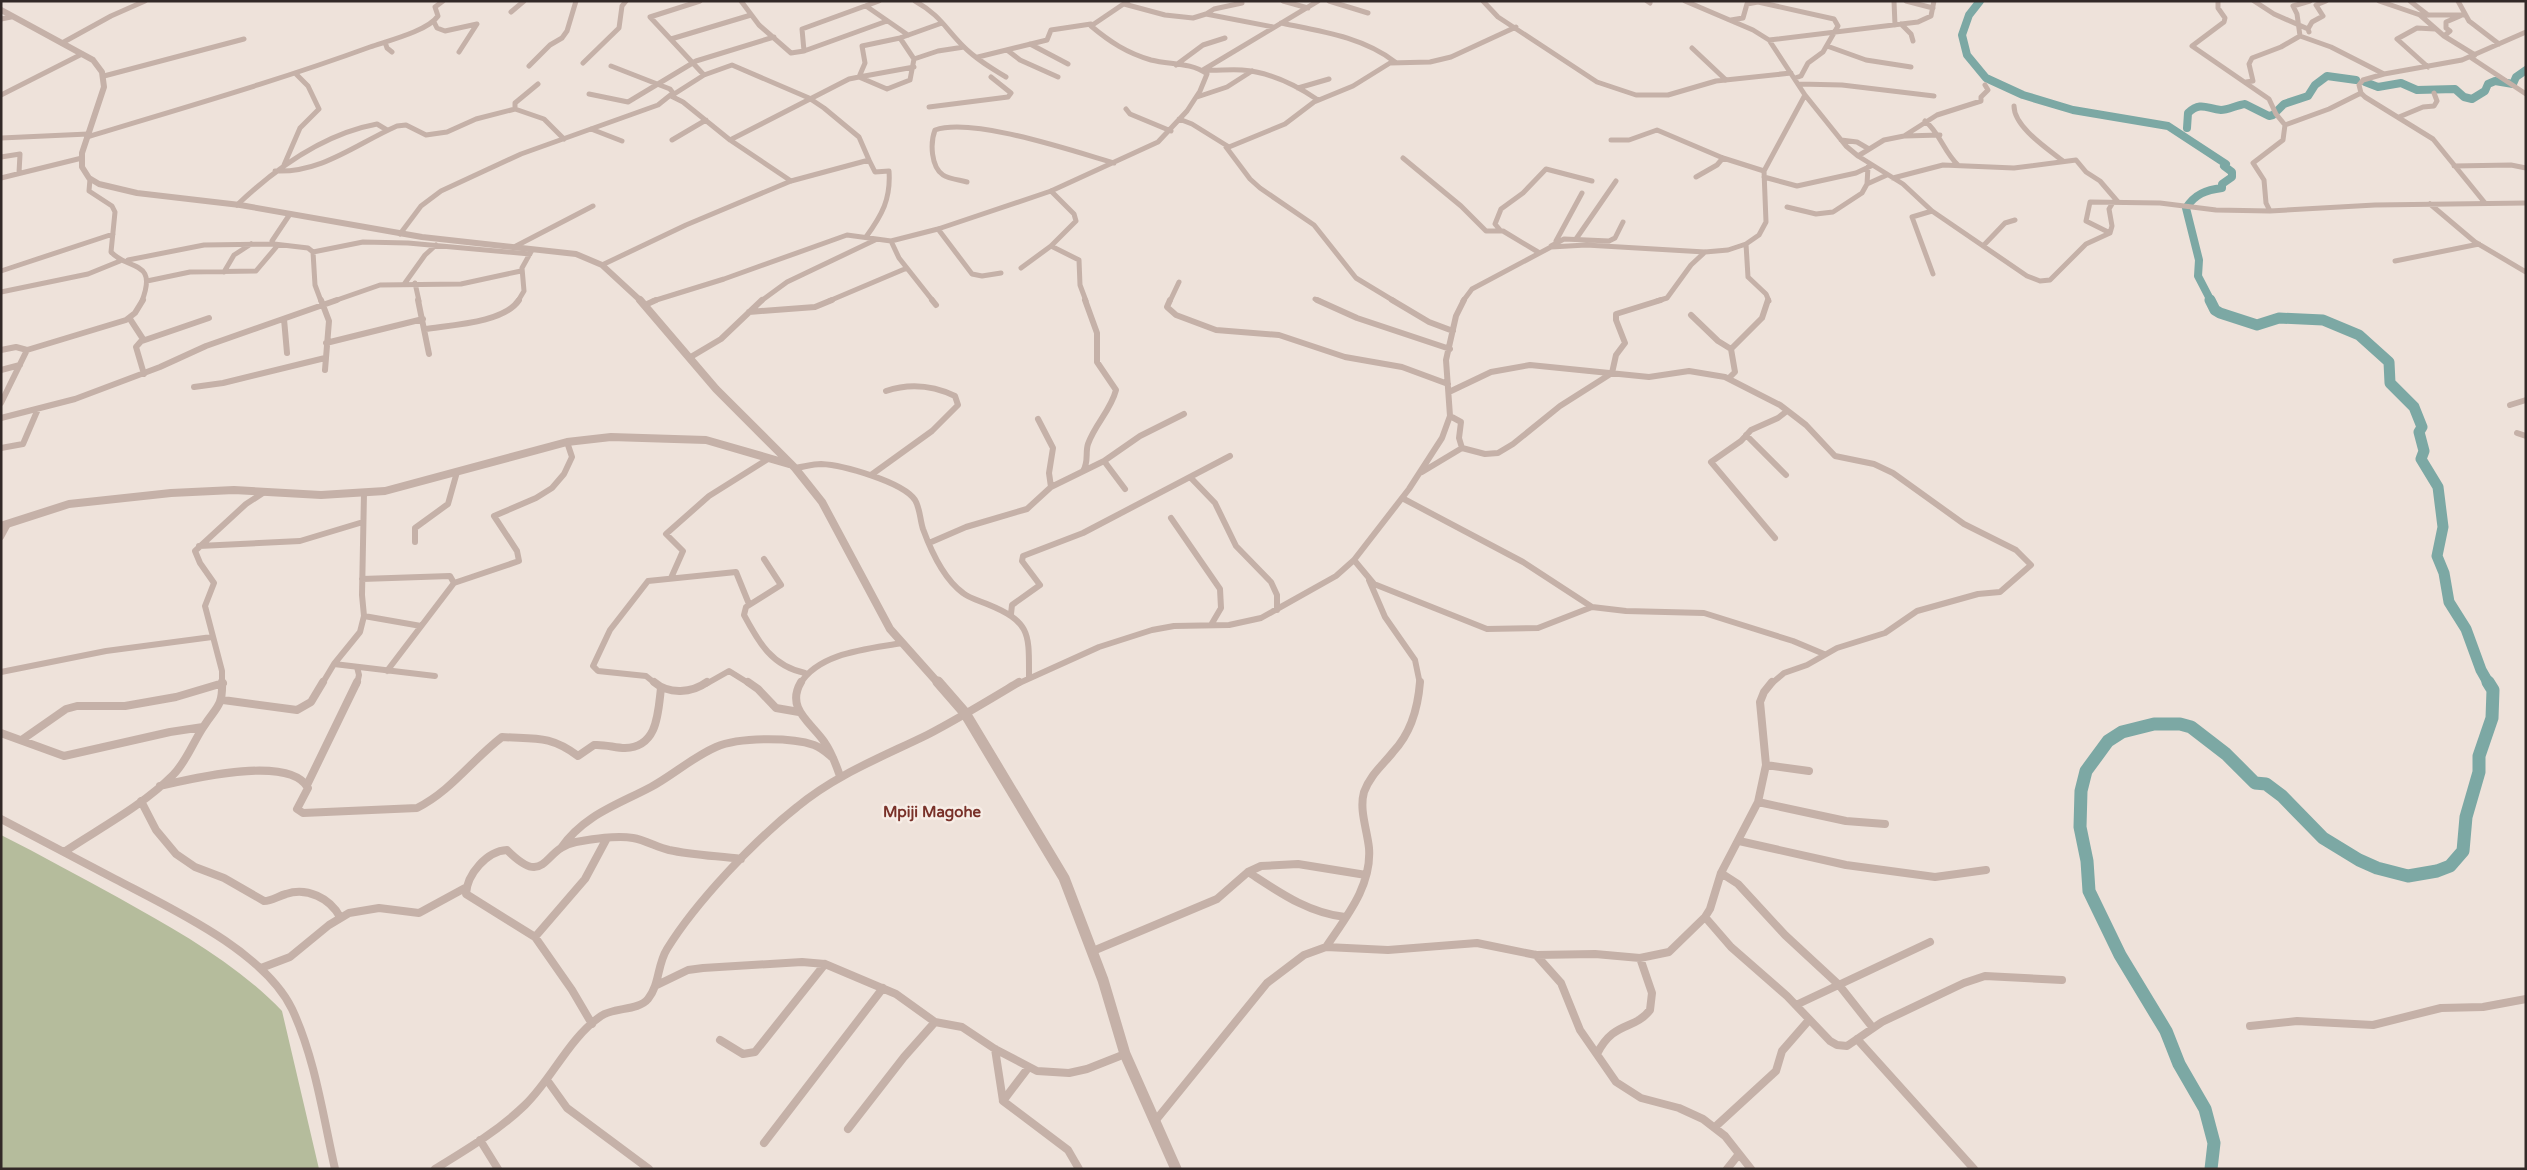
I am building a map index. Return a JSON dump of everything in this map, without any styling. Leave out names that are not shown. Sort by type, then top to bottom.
[{"type":"street","points":[[62,43],[111,16],[145,1]]},
{"type":"street","points":[[1,138],[88,136],[296,74],[434,22],[438,16],[435,7],[443,1]]},
{"type":"street","points":[[511,12],[524,1]]},
{"type":"street","points":[[529,66],[550,45],[562,38],[567,31],[576,1]]},
{"type":"street","points":[[583,64],[619,28],[622,6],[626,1]]},
{"type":"street","points":[[700,1],[650,16],[704,75]]},
{"type":"street","points":[[741,1],[759,25],[791,53],[887,21]]},
{"type":"street","points":[[804,50],[802,30],[879,1]]},
{"type":"street","points":[[915,1],[933,11],[964,47],[984,64],[1006,77]]},
{"type":"street","points":[[1283,1],[1308,8]]},
{"type":"street","points":[[1203,70],[1212,62],[1318,1]]},
{"type":"street","points":[[1330,1],[1368,13]]},
{"type":"street","points":[[1483,1],[1498,17],[1516,27],[1597,82],[1636,95],[1679,94],[1707,83],[1791,73]]},
{"type":"street","points":[[1685,1],[1770,40],[1798,39],[1895,25],[1929,18],[1934,1]]},
{"type":"street","points":[[1894,1],[1895,25]]},
{"type":"street","points":[[1906,1],[1933,8]]},
{"type":"street","points":[[2218,1],[2218,8],[2225,18],[2224,22],[2192,46],[2269,98],[2276,114],[2285,125],[2286,134],[2283,139],[2276,147],[2264,153],[2260,160],[2253,163],[2264,180],[2266,203],[2270,211]]},
{"type":"street","points":[[2254,1],[2258,6],[2308,29]]},
{"type":"street","points":[[2300,36],[2293,6],[2310,1]]},
{"type":"street","points":[[2308,29],[2312,22],[2323,16],[2316,5],[2326,1]]},
{"type":"street","points":[[2379,1],[2420,16],[2444,36],[2526,94]]},
{"type":"street","points":[[2410,1],[2428,15]]},
{"type":"street","points":[[2458,1],[2469,21],[2500,44]]},
{"type":"street","points":[[978,57],[1047,39],[1051,30],[1091,24],[1126,2],[1181,17],[1196,18],[1214,9],[1231,8],[1242,3]]},
{"type":"street","points":[[1730,20],[1743,18],[1747,10],[1747,4],[1758,2],[1782,9],[1831,17],[1838,26],[1828,46],[1821,55],[1808,63],[1797,81]]},
{"type":"street","points":[[866,6],[908,35]]},
{"type":"street","points":[[1,10],[98,64],[104,76],[103,96],[82,158],[83,170],[90,179],[99,184],[176,198],[237,205],[400,234],[442,240],[516,246],[532,251]]},
{"type":"street","points":[[1206,14],[1274,27]]},
{"type":"street","points":[[671,39],[752,15]]},
{"type":"street","points":[[2420,16],[2464,15]]},
{"type":"street","points":[[2444,36],[2450,31],[2446,28],[2446,22],[2464,15]]},
{"type":"street","points":[[1,19],[11,17]]},
{"type":"street","points":[[434,22],[437,28],[445,31],[477,24],[459,52]]},
{"type":"street","points":[[859,77],[865,62],[862,46],[900,38],[942,23]]},
{"type":"street","points":[[1281,23],[1326,32],[1380,52],[1395,62]]},
{"type":"street","points":[[1091,24],[1118,47],[1152,60],[1203,70],[1252,71],[1280,80],[1318,100]]},
{"type":"street","points":[[1901,24],[1911,34],[1913,41]]},
{"type":"street","points":[[1226,147],[1277,128],[1318,100],[1353,86],[1395,62],[1430,62],[1451,57],[1516,27]]},
{"type":"street","points":[[2428,67],[2397,39],[2417,28],[2435,29]]},
{"type":"street","points":[[2308,29],[2313,42]]},
{"type":"street","points":[[2361,93],[2360,82],[2384,74],[2446,65],[2473,56],[2526,32]]},
{"type":"street","points":[[2246,82],[2253,81],[2249,64],[2252,58],[2281,47],[2300,36]]},
{"type":"street","points":[[2300,36],[2331,47],[2384,74]]},
{"type":"street","points":[[589,94],[620,102],[628,102],[692,63],[774,37]]},
{"type":"street","points":[[859,77],[885,90],[910,80],[914,59],[900,38]]},
{"type":"street","points":[[1176,64],[1203,45],[1225,38]]},
{"type":"street","points":[[104,76],[244,39]]},
{"type":"street","points":[[1770,40],[1805,95],[1841,140],[1869,167],[1890,176],[1910,190],[1932,211],[2027,276],[2045,282],[2053,278],[2086,244],[2110,233],[2112,226],[2109,209],[2115,203]]},
{"type":"street","points":[[385,42],[385,45],[392,52]]},
{"type":"street","points":[[1030,44],[1068,64]]},
{"type":"street","points":[[1828,46],[1866,60],[1911,67]]},
{"type":"street","points":[[914,59],[938,51],[964,47]]},
{"type":"street","points":[[1692,48],[1726,80]]},
{"type":"street","points":[[1007,50],[1020,60],[1058,77]]},
{"type":"street","points":[[1,95],[82,54]]},
{"type":"street","points":[[611,66],[673,91],[671,96]]},
{"type":"street","points":[[400,234],[421,206],[441,191],[522,154],[658,105],[704,75],[732,66],[809,98],[859,137],[875,172],[889,171],[888,204],[866,237]]},
{"type":"street","points":[[730,140],[849,79],[914,67]]},
{"type":"street","points":[[645,305],[664,296],[724,280],[840,237],[853,234],[876,240],[891,241],[938,229],[1050,191],[1158,142],[1171,132],[1197,97],[1207,77],[1203,70]]},
{"type":"street","points":[[1197,97],[1227,87],[1252,71]]},
{"type":"street","points":[[284,165],[300,128],[319,109],[308,86],[296,74]]},
{"type":"street","points":[[930,107],[1008,97],[1011,93],[991,77]]},
{"type":"street","points":[[1298,88],[1329,79]]},
{"type":"street","points":[[1797,81],[1934,96]]},
{"type":"street","points":[[515,109],[515,103],[538,84]]},
{"type":"street","points":[[1904,136],[1925,121],[1948,110],[1969,107],[1981,101],[1980,98],[1988,89],[1985,85]]},
{"type":"street","points":[[2285,125],[2328,109],[2361,93]]},
{"type":"street","points":[[2361,93],[2433,139],[2485,203]]},
{"type":"street","points":[[2399,117],[2423,107],[2434,106],[2437,101],[2434,93]]},
{"type":"street","points":[[435,1169],[480,1140],[525,1105],[592,1024],[610,1012],[642,1004],[653,994],[660,964],[666,949],[741,859],[796,807],[840,776],[912,742],[1029,677],[1135,634],[1174,626],[1246,622],[1278,610],[1336,576],[1354,560],[1422,472],[1442,438],[1450,416],[1446,360],[1460,306],[1472,289],[1538,252],[1551,247],[1586,245],[1705,252],[1728,250],[1746,244],[1759,234],[1766,222],[1764,174],[1805,95]]},
{"type":"street","points":[[671,96],[683,102],[730,140],[791,181]]},
{"type":"street","points":[[2014,106],[2014,112],[2029,134],[2063,161]]},
{"type":"street","points":[[275,170],[296,173],[312,168],[387,130],[404,125],[425,135],[447,132],[476,119],[515,109],[544,119],[564,139]]},
{"type":"street","points":[[1126,109],[1130,114],[1171,132]]},
{"type":"street","points":[[1179,119],[1206,132],[1226,147],[1260,188],[1314,225],[1356,278],[1430,322],[1453,331]]},
{"type":"street","points":[[672,140],[706,120]]},
{"type":"street","points":[[1925,121],[1940,135],[1949,156],[1958,166]]},
{"type":"street","points":[[237,205],[275,170],[356,128],[377,124],[387,130]]},
{"type":"street","points":[[967,182],[944,176],[936,168],[933,138],[934,132],[938,128],[957,127],[1006,135],[1076,151],[1114,163]]},
{"type":"street","points":[[591,129],[622,141]]},
{"type":"street","points":[[1611,140],[1628,140],[1657,130],[1797,186],[1830,176],[1856,173],[1869,167]]},
{"type":"street","points":[[1858,156],[1884,140],[1904,136],[1940,135]]},
{"type":"street","points":[[1841,140],[1857,142],[1869,149]]},
{"type":"street","points":[[1,157],[20,154],[19,173]]},
{"type":"street","points":[[1,178],[82,158]]},
{"type":"street","points":[[1403,158],[1461,206],[1486,231],[1500,230]]},
{"type":"street","points":[[1696,177],[1717,165],[1723,158]]},
{"type":"street","points":[[602,265],[686,225],[791,181],[869,160]]},
{"type":"street","points":[[1867,184],[1890,176],[1930,167],[2014,168],[2076,160],[2086,172],[2100,181],[2115,203]]},
{"type":"street","points":[[2454,166],[2511,165],[2526,168]]},
{"type":"street","points":[[1787,207],[1816,214],[1833,212],[1862,193],[1867,184],[1869,167]]},
{"type":"street","points":[[1538,252],[1500,230],[1495,224],[1501,209],[1523,192],[1546,169],[1592,181]]},
{"type":"street","points":[[1,350],[16,347],[27,350],[130,319],[140,307],[147,281],[140,267],[123,261],[111,252],[116,212],[112,206],[89,191],[90,179]]},
{"type":"street","points":[[1576,239],[1616,181]]},
{"type":"street","points":[[1021,268],[1051,246],[1076,221],[1076,217],[1050,191]]},
{"type":"street","points":[[1551,247],[1582,193]]},
{"type":"street","points":[[2110,233],[2086,221],[2090,202],[2178,204],[2216,210],[2270,211],[2430,204],[2525,203]]},
{"type":"street","points":[[2430,204],[2479,244],[2526,272]]},
{"type":"street","points":[[516,246],[593,206]]},
{"type":"street","points":[[1932,211],[1912,217],[1921,236],[1923,248],[1933,274]]},
{"type":"street","points":[[276,245],[273,238],[290,214]]},
{"type":"street","points":[[1983,246],[2005,223],[2015,220]]},
{"type":"street","points":[[1556,241],[1576,239],[1611,240],[1623,222]]},
{"type":"street","points":[[938,229],[972,274],[982,276],[1001,273]]},
{"type":"street","points":[[1,271],[113,234]]},
{"type":"street","points":[[405,282],[425,255],[442,240]]},
{"type":"street","points":[[689,358],[721,339],[748,312],[787,282],[876,240]]},
{"type":"street","points":[[891,241],[899,258],[936,305]]},
{"type":"street","points":[[313,252],[363,242],[532,251],[583,256],[602,265],[645,305],[689,358],[792,466],[822,502],[890,629],[965,713],[1056,862],[1093,951],[1125,1054],[1142,1095],[1156,1120],[1176,1169]]},
{"type":"street","points":[[224,272],[234,255],[252,244]]},
{"type":"street","points":[[1,292],[88,274],[123,261],[204,245],[252,244],[308,248],[313,252],[315,285],[328,321],[324,358],[325,370]]},
{"type":"street","points":[[1731,349],[1756,325],[1768,304],[1769,298],[1748,277],[1746,244]]},
{"type":"street","points":[[2395,262],[2479,244]]},
{"type":"street","points":[[147,281],[190,272],[258,270],[276,245]]},
{"type":"street","points":[[1051,246],[1079,260],[1080,285],[1097,334],[1097,362],[1116,390],[1110,410],[1088,444],[1087,466],[1078,474]]},
{"type":"street","points":[[425,329],[489,317],[511,310],[522,297],[524,290],[521,271],[532,251]]},
{"type":"street","points":[[1422,472],[1432,468],[1462,448],[1485,454],[1498,453],[1517,441],[1560,406],[1612,373],[1616,355],[1625,343],[1616,320],[1616,314],[1667,298],[1691,265],[1705,252]]},
{"type":"street","points":[[748,312],[784,311],[815,307],[907,268]]},
{"type":"street","points":[[1,418],[75,399],[144,374],[206,346],[380,285],[405,282],[477,282],[521,271]]},
{"type":"street","points":[[1156,1120],[1267,983],[1304,954],[1326,947],[1388,950],[1477,943],[1536,955],[1595,954],[1640,958],[1668,952],[1705,917],[1710,909],[1721,873],[1758,802],[1766,765],[1760,718],[1760,702],[1764,692],[1784,672],[1807,665],[1824,654],[1885,633],[1918,612],[1978,594],[2000,592],[2030,565],[2029,560],[2016,550],[1964,524],[1892,473],[1874,464],[1835,456],[1806,425],[1767,396],[1738,385],[1729,378],[1689,371],[1650,377],[1546,365],[1519,365],[1477,377],[1448,388],[1402,367],[1345,357],[1279,335],[1208,328],[1176,315],[1168,309],[1179,282]]},
{"type":"street","points":[[415,283],[430,354]]},
{"type":"street","points":[[1315,299],[1357,318],[1450,349]]},
{"type":"street","points":[[1692,315],[1718,341],[1731,349],[1736,372],[1729,378]]},
{"type":"street","points":[[144,374],[136,347],[142,341],[209,318]]},
{"type":"street","points":[[130,319],[143,337],[142,341]]},
{"type":"street","points":[[284,319],[287,353]]},
{"type":"street","points":[[326,343],[423,319]]},
{"type":"street","points":[[1,403],[27,350]]},
{"type":"street","points":[[194,387],[223,383],[324,358]]},
{"type":"street","points":[[1,370],[20,365]]},
{"type":"street","points":[[871,475],[941,427],[956,409],[958,400],[955,396],[924,385],[898,387],[886,391]]},
{"type":"street","points":[[2510,405],[2526,400]]},
{"type":"street","points":[[1,448],[23,444],[38,409]]},
{"type":"street","points":[[1775,538],[1719,474],[1712,462],[1741,441],[1750,430],[1784,416],[1787,411]]},
{"type":"street","points":[[929,543],[966,527],[1027,509],[1051,487],[1104,462],[1140,436],[1184,414]]},
{"type":"street","points":[[1450,416],[1461,422],[1459,438],[1462,448]]},
{"type":"street","points":[[1038,419],[1052,446],[1053,453],[1048,472],[1051,487]]},
{"type":"street","points":[[2517,433],[2526,436]]},
{"type":"street","points":[[1746,435],[1786,475]]},
{"type":"street","points":[[1,537],[5,525],[55,508],[88,501],[210,490],[263,494],[385,491],[567,442],[611,437],[694,439],[717,443],[792,466],[825,464],[871,475],[898,486],[912,496],[929,543],[942,569],[963,594],[1011,614],[1021,625],[1027,637],[1029,677]]},
{"type":"street","points":[[387,671],[454,583],[520,561],[521,558],[518,552],[494,516],[539,498],[563,477],[572,457],[567,442]]},
{"type":"street","points":[[1011,614],[1012,605],[1040,585],[1022,561],[1023,556],[1077,535],[1230,456]]},
{"type":"street","points":[[671,578],[683,551],[666,534],[709,496],[768,459]]},
{"type":"street","points":[[1104,462],[1126,489]]},
{"type":"street","points":[[415,542],[415,528],[442,511],[450,502],[457,472]]},
{"type":"street","points":[[1190,478],[1216,503],[1236,546],[1271,582],[1277,595],[1278,610]]},
{"type":"street","points":[[223,700],[299,709],[312,702],[334,664],[362,630],[364,616],[362,579],[364,493]]},
{"type":"street","points":[[64,852],[141,801],[183,765],[203,727],[223,700],[223,683],[219,658],[205,606],[214,583],[195,551],[246,504],[263,494]]},
{"type":"street","points":[[1402,498],[1514,557],[1568,589],[1592,608]]},
{"type":"street","points":[[1170,518],[1220,589],[1221,608],[1212,625]]},
{"type":"street","points":[[199,546],[300,540],[364,522]]},
{"type":"street","points":[[764,559],[780,585],[749,604],[744,610],[744,615],[766,653],[784,668],[805,674]]},
{"type":"street","points":[[1326,947],[1358,897],[1366,875],[1370,857],[1362,804],[1363,794],[1376,770],[1390,756],[1405,736],[1415,709],[1419,690],[1419,673],[1413,655],[1384,615],[1369,580],[1354,560]]},
{"type":"street","points":[[749,604],[739,574],[736,572],[671,578],[645,583],[610,630],[593,666],[598,671],[646,676],[661,688],[685,691],[696,690],[722,673],[729,671],[758,689],[776,708],[799,712]]},
{"type":"street","points":[[362,579],[450,576],[454,583]]},
{"type":"street","points":[[1369,580],[1456,618],[1487,629],[1538,628],[1602,606],[1641,612],[1704,613],[1793,641],[1824,654]]},
{"type":"street","points":[[364,616],[421,626]]},
{"type":"street","points":[[1,672],[87,654],[149,644],[212,637]]},
{"type":"street","points":[[840,776],[826,744],[799,712],[795,694],[805,674],[815,667],[841,657],[902,643]]},
{"type":"street","points":[[334,664],[435,676]]},
{"type":"street","points":[[357,667],[359,675],[356,687],[298,805],[297,809],[302,813],[418,808],[433,800],[450,786],[489,747],[502,737],[551,740],[562,744],[578,756],[594,745],[626,748],[644,744],[650,740],[654,732],[661,688]]},
{"type":"street","points":[[22,739],[66,708],[77,706],[125,706],[176,697],[223,683]]},
{"type":"street","points":[[1,733],[22,739],[54,754],[68,755],[170,732],[203,727]]},
{"type":"street","points":[[261,968],[290,958],[340,917],[360,910],[379,908],[418,913],[464,888],[466,882],[488,857],[498,850],[507,850],[522,865],[532,868],[546,863],[561,848],[575,828],[597,813],[650,788],[706,753],[729,743],[798,741],[818,746],[833,758]]},
{"type":"street","points":[[1766,765],[1809,771]]},
{"type":"street","points":[[160,786],[220,773],[254,769],[290,775],[307,785]]},
{"type":"street","points":[[141,801],[150,823],[163,842],[189,864],[224,878],[261,900],[268,901],[299,892],[324,898],[335,907],[340,917]]},
{"type":"street","points":[[1758,802],[1846,821],[1885,824]]},
{"type":"street","points":[[1,819],[184,915],[224,940],[270,977],[291,1007],[305,1040],[335,1169]]},
{"type":"street","points":[[535,937],[579,888],[600,855],[607,838]]},
{"type":"street","points":[[561,848],[582,840],[633,838],[670,850],[741,859]]},
{"type":"street","points":[[1738,841],[1846,865],[1935,876],[1986,870]]},
{"type":"street","points":[[1093,951],[1170,916],[1217,899],[1248,872],[1261,866],[1280,863],[1323,867],[1366,875]]},
{"type":"street","points":[[1248,872],[1308,908],[1331,917],[1345,917]]},
{"type":"street","points":[[1721,873],[1738,884],[1785,935],[1839,985],[1873,1028]]},
{"type":"street","points":[[464,888],[470,898],[535,937],[572,990],[592,1024]]},
{"type":"street","points":[[1705,917],[1713,930],[1735,952],[1777,986],[1830,1041],[1837,1045],[1848,1046],[1873,1028],[1964,983],[1985,976],[2062,980]]},
{"type":"street","points":[[1796,1005],[1930,942]]},
{"type":"street","points":[[1536,955],[1561,983],[1580,1030],[1616,1082],[1629,1092],[1691,1112],[1715,1126],[1751,1169]]},
{"type":"street","points":[[1597,1054],[1614,1030],[1642,1018],[1650,1011],[1653,1002],[1640,958]]},
{"type":"street","points":[[656,985],[688,970],[703,968],[802,962],[825,964],[883,988],[935,1022],[962,1027],[1028,1068],[1051,1073],[1069,1073],[1087,1069],[1125,1054]]},
{"type":"street","points":[[720,1040],[743,1054],[756,1052],[825,964]]},
{"type":"street","points":[[764,1143],[883,988]]},
{"type":"street","points":[[2250,1026],[2297,1021],[2373,1024],[2441,1008],[2482,1007],[2526,999]]},
{"type":"street","points":[[1715,1126],[1776,1071],[1782,1051],[1809,1020]]},
{"type":"street","points":[[848,1129],[935,1022]]},
{"type":"street","points":[[1857,1039],[1974,1169]]},
{"type":"street","points":[[995,1048],[1003,1101],[1068,1150],[1079,1169]]},
{"type":"street","points":[[1003,1101],[1028,1068]]},
{"type":"street","points":[[547,1080],[565,1106],[593,1130],[638,1157],[649,1169]]},
{"type":"street","points":[[480,1140],[498,1169]]},
{"type":"street","points":[[1727,1169],[1739,1154]]},
{"type":"green space","points":[[1,835],[119,898],[183,935],[245,978],[282,1011],[319,1169],[1,1169]]},
{"type":"waterway","points":[[1980,1],[1969,15],[1962,35],[1967,55],[1986,78],[2023,95],[2073,110],[2168,126],[2226,164],[2224,166],[2232,172],[2232,177],[2222,184],[2222,188],[2211,190],[2193,199],[2186,208],[2199,260],[2198,276],[2211,301]]},
{"type":"waterway","points":[[2365,82],[2378,87],[2401,83],[2417,90],[2455,89],[2464,97],[2472,99],[2485,91],[2488,84],[2495,81],[2513,84],[2516,77],[2526,70]]},
{"type":"waterway","points":[[2187,128],[2188,113],[2197,107],[2221,110],[2245,104],[2269,116],[2273,115],[2284,104],[2308,96],[2315,85],[2327,76],[2356,80]]},
{"type":"waterway","points":[[2210,300],[2215,310],[2220,313],[2257,325],[2279,318],[2323,320],[2359,335],[2389,362],[2390,383],[2414,407],[2422,427],[2419,432],[2424,451],[2421,459],[2438,487],[2443,527],[2437,556],[2444,573],[2449,602],[2466,629],[2481,670],[2489,684]]},
{"type":"waterway","points":[[2211,1169],[2214,1143],[2205,1109],[2179,1064],[2166,1031],[2120,955],[2089,891],[2087,861],[2080,827],[2081,791],[2086,771],[2108,741],[2122,732],[2154,724],[2180,724],[2191,727],[2226,754],[2255,783],[2266,784],[2282,796],[2323,838],[2359,860],[2377,868],[2408,876],[2437,871],[2450,866],[2463,851],[2466,817],[2479,772],[2479,756],[2492,718],[2493,690],[2488,682]]},
{"type":"district","name":"Mpiji Magohe","points":[[932,812]]}]
